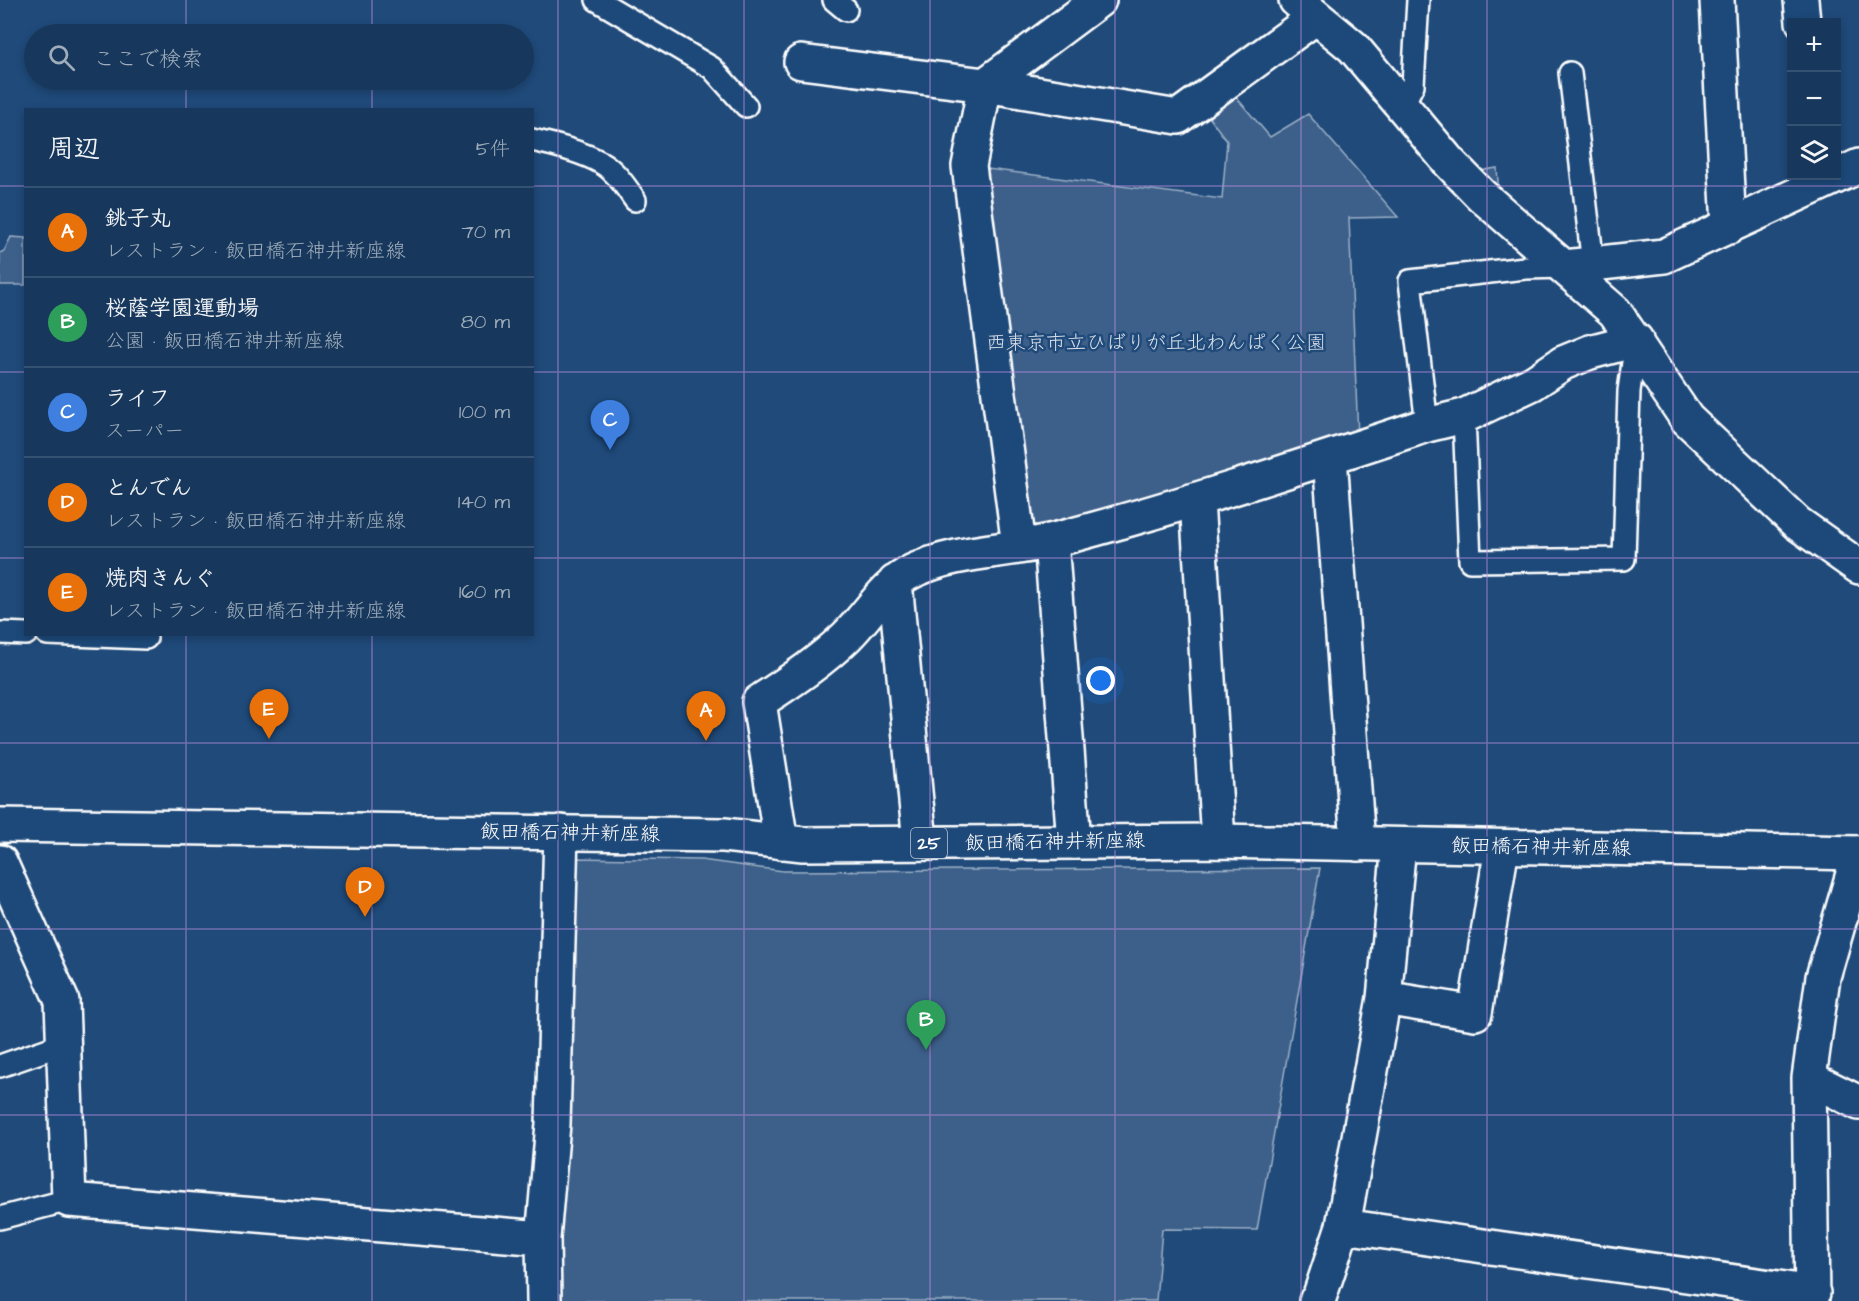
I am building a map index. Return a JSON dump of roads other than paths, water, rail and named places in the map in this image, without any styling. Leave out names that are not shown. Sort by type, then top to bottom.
[{"type":"street","points":[[1019,546],[969,166],[985,85],[1099,0]]},
{"type":"street","points":[[1717,0],[1730,227]]},
{"type":"street","points":[[1801,0],[1803,18]]},
{"type":"street","points":[[801,62],[985,85],[1178,117],[1306,9],[1353,47],[1449,162],[1481,195],[1579,266],[1636,340],[1687,418],[1797,523],[1859,567]]},
{"type":"street","points":[[1579,266],[1664,256],[1730,227],[1815,181],[1859,166]]},
{"type":"street","points":[[781,842],[759,702],[815,664],[847,636],[896,582],[913,571],[949,559],[1051,541],[1197,500],[1426,425],[1464,416],[1533,383],[1563,363],[1590,352],[1636,340]]},
{"type":"street","points":[[1330,457],[1358,844]]},
{"type":"street","points":[[1197,500],[1218,841]]},
{"type":"street","points":[[1051,541],[1074,842]]},
{"type":"street","points":[[896,582],[920,843]]},
{"type":"street","name":"飯田橋石神井新座線","points":[[6,825],[724,835],[781,842],[1218,841],[1859,853]]},
{"type":"street","points":[[544,1301],[543,1238],[553,1124],[561,832]]},
{"type":"street","points":[[1316,1301],[1319,1298],[1343,1226],[1384,998],[1399,845]]},
{"type":"street","points":[[1384,998],[1475,1013],[1502,847]]},
{"type":"street","points":[[1343,1226],[1812,1297],[1809,1078],[1823,977],[1859,853]]},
{"type":"street","points":[[0,862],[62,1001],[69,1200],[543,1238]]},
{"type":"street","points":[[1809,1078],[1859,1104]]},
{"type":"lane","points":[[597,0],[712,68],[747,106]]},
{"type":"lane","points":[[1402,106],[1413,85],[1418,0]]},
{"type":"lane","points":[[1426,425],[1410,281],[1525,267],[1579,266],[1570,73]]},
{"type":"lane","points":[[534,140],[556,145],[602,162],[622,182],[635,200]]},
{"type":"lane","points":[[1464,416],[1470,561],[1624,559],[1629,391],[1636,340]]},
{"type":"lane","points":[[0,633],[24,634]]},
{"type":"lane","points":[[96,636],[146,638]]},
{"type":"lane","points":[[0,857],[6,825]]},
{"type":"lane","points":[[0,1066],[63,1044]]},
{"type":"lane","points":[[0,1218],[69,1200]]},
{"type":"place","name":"ライフ","points":[[610,450]]},
{"type":"place","name":"焼肉きんぐ","points":[[269,739]]},
{"type":"place","name":"銚子丸","points":[[706,741]]},
{"type":"place","name":"とんでん","points":[[365,917]]},
{"type":"place","name":"桜蔭学園運動場","points":[[926,1050]]},
{"type":"park label","name":"西東京市立ひばりが丘北わんぱく公園","points":[[1156,343]]}]
